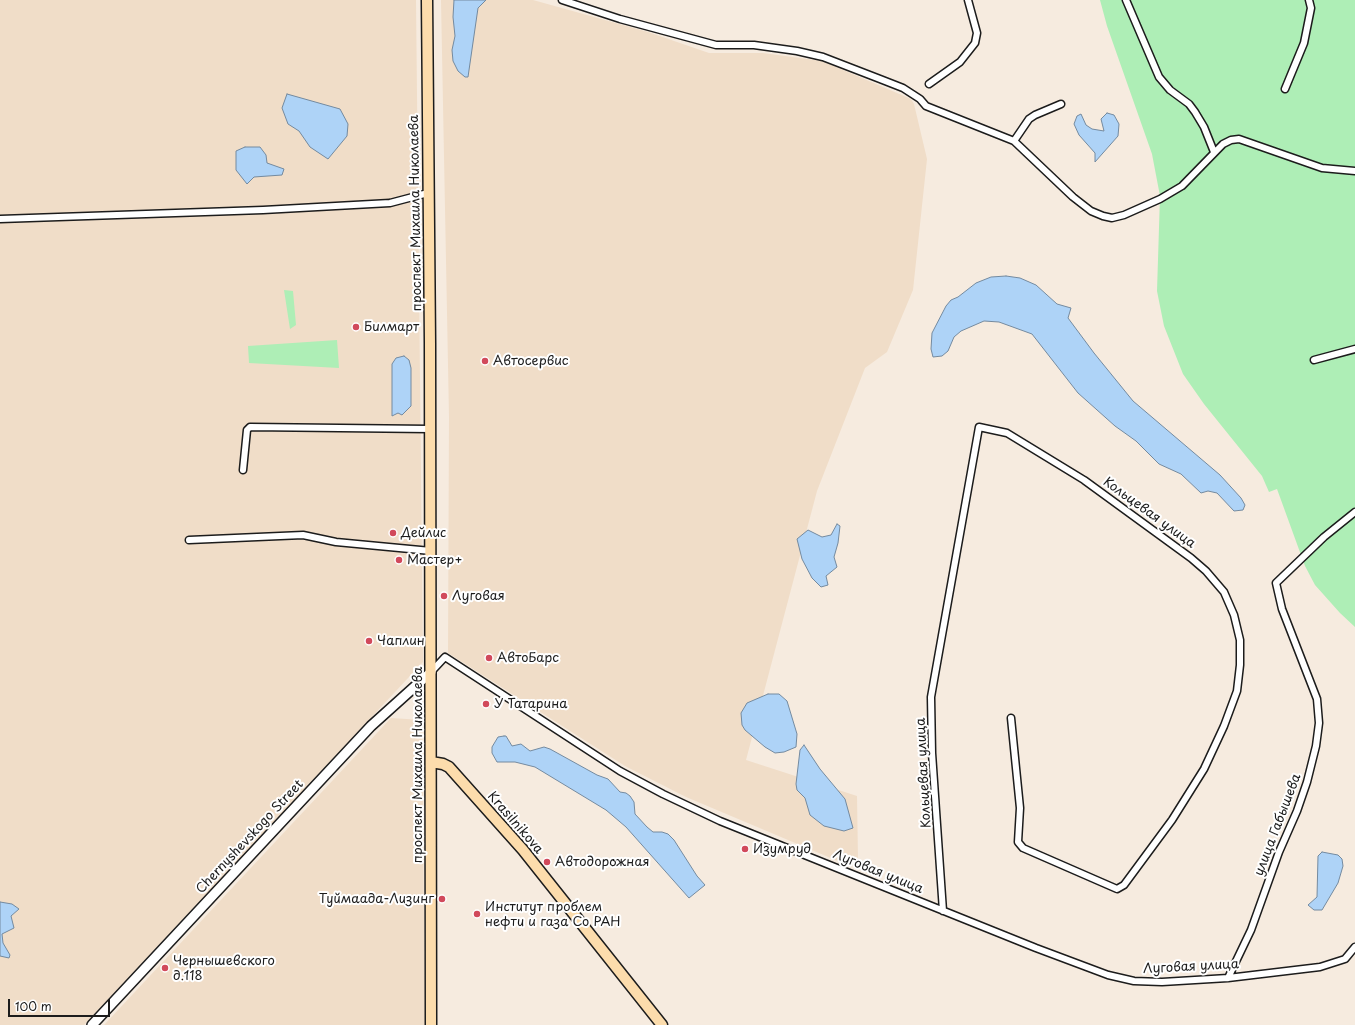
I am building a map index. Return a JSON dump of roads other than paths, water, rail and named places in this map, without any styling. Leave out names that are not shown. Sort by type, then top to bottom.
[{"type":"main road","name":"проспект Михаила Николаева","points":[[427,0],[431,551],[431,1025]]},
{"type":"main road","name":"Chernyshevskogo Street","points":[[92,1025],[371,726],[431,672]]},
{"type":"main road","name":"Krasilnikova","points":[[431,762],[438,762],[448,767],[518,845],[662,1025]]},
{"type":"street","points":[[562,0],[620,19],[716,45],[754,45],[796,51],[823,57],[902,88],[920,99],[926,106],[1014,141],[1073,197],[1090,211],[1112,218],[1146,206],[1182,186],[1203,167],[1214,152],[1223,144],[1239,138],[1322,168],[1355,171]]},
{"type":"street","points":[[929,84],[960,62],[975,43],[977,33],[968,0]]},
{"type":"street","points":[[1126,0],[1159,77],[1170,90],[1189,104],[1195,112],[1204,127],[1214,152]]},
{"type":"street","points":[[1285,88],[1304,43],[1312,8],[1309,0]]},
{"type":"street","points":[[1014,141],[1029,120],[1035,115],[1061,104]]},
{"type":"street","points":[[0,219],[232,211],[382,203],[428,193]]},
{"type":"street","points":[[1314,360],[1355,349]]},
{"type":"street","points":[[243,470],[247,430],[250,427],[430,429]]},
{"type":"street","name":"Кольцевая улица","points":[[944,911],[932,753],[931,697],[979,427],[1007,433],[1084,480],[1191,558],[1206,571],[1224,592],[1234,615],[1240,640],[1240,665],[1237,691],[1224,726],[1204,769],[1172,820],[1124,886],[1118,889],[1022,848],[1018,842],[1020,808],[1011,718]]},
{"type":"street","name":"улица Габышева","points":[[1228,978],[1251,930],[1279,852],[1297,811],[1307,782],[1316,746],[1319,723],[1317,699],[1282,609],[1276,583],[1324,537],[1355,512]]},
{"type":"street","points":[[189,540],[303,535],[336,542],[431,551]]},
{"type":"street","name":"Луговая улица","points":[[431,672],[445,657],[620,771],[663,794],[720,821],[1108,975],[1134,981],[1162,982],[1228,978],[1320,967],[1345,959],[1355,947]]},
{"type":"water","points":[[454,0],[486,0],[478,8],[468,77],[465,77],[458,71],[453,61],[452,50],[455,36],[453,17]]},
{"type":"water","points":[[287,94],[340,109],[348,124],[347,136],[328,159],[310,147],[299,131],[288,124],[282,108]]},
{"type":"water","points":[[1107,113],[1114,115],[1119,124],[1118,136],[1095,162],[1095,153],[1079,135],[1074,124],[1077,116],[1081,114],[1086,125],[1092,129],[1104,131],[1101,119]]},
{"type":"water","points":[[245,147],[260,147],[266,155],[267,163],[284,169],[282,175],[254,177],[247,184],[236,170],[236,151]]},
{"type":"water","points":[[1006,276],[1020,278],[1036,285],[1057,304],[1071,308],[1068,318],[1133,401],[1220,475],[1241,498],[1245,505],[1243,510],[1234,511],[1217,493],[1208,491],[1201,493],[1181,474],[1159,464],[1136,441],[1115,426],[1078,393],[1032,334],[999,322],[984,321],[961,331],[954,337],[948,351],[942,356],[933,357],[931,349],[932,333],[946,306],[951,300],[958,297],[976,283],[991,277]]},
{"type":"water","points":[[404,356],[409,360],[411,368],[411,406],[402,415],[398,413],[392,416],[392,364],[396,358]]},
{"type":"water","points":[[837,524],[840,526],[838,543],[834,557],[837,567],[826,576],[828,585],[821,587],[812,578],[802,559],[797,539],[808,530],[822,537],[831,535]]},
{"type":"water","points":[[768,694],[779,694],[787,701],[797,734],[796,747],[784,752],[775,753],[765,747],[745,730],[742,725],[741,713],[747,703]]},
{"type":"water","points":[[506,736],[512,746],[521,744],[530,751],[544,747],[550,749],[597,775],[608,779],[620,792],[626,793],[630,796],[634,802],[635,814],[647,827],[653,832],[668,834],[674,840],[697,876],[705,885],[689,898],[626,827],[606,810],[535,767],[515,762],[497,762],[492,753],[492,747],[498,737]]},
{"type":"water","points":[[804,745],[820,769],[845,799],[853,828],[844,831],[824,826],[810,815],[805,798],[797,790],[796,784],[800,750]]},
{"type":"water","points":[[1322,852],[1338,855],[1342,859],[1343,866],[1338,883],[1322,910],[1314,910],[1308,905],[1317,897],[1318,856]]},
{"type":"water","points":[[0,902],[12,904],[19,909],[11,916],[14,928],[2,934],[3,943],[10,955],[9,958],[0,956]]},
{"type":"place","name":"Билмарт","points":[[356,327]]},
{"type":"place","name":"Автосервис","points":[[485,361]]},
{"type":"place","name":"Дейлис","points":[[393,533]]},
{"type":"place","name":"Мастер+","points":[[399,560]]},
{"type":"place","name":"Луговая","points":[[444,596]]},
{"type":"place","name":"Чаплин","points":[[369,641]]},
{"type":"place","name":"АвтоБарс","points":[[489,658]]},
{"type":"place","name":"У Татарина","points":[[486,704]]},
{"type":"place","name":"Изумруд","points":[[745,849]]},
{"type":"place","name":"Автодорожная","points":[[547,862]]},
{"type":"place","name":"Туймаада-Лизинг","points":[[442,899]]},
{"type":"place","name":"Институт проблем нефти и газа Со РАН","points":[[477,914]]},
{"type":"place","name":"Чернышевского д.118","points":[[165,968]]}]
